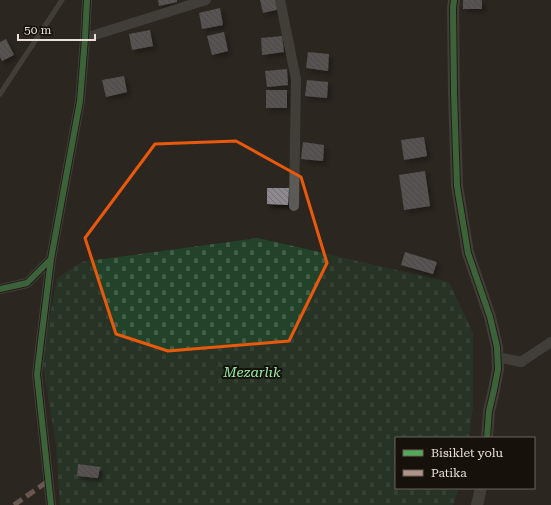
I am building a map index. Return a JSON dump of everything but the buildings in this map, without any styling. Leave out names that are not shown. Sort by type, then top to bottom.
[{"type":"street","points":[[51,505],[37,374],[51,260],[80,102],[87,0]]},
{"type":"street","points":[[85,38],[206,0]]},
{"type":"street","points":[[280,0],[296,80],[294,206]]},
{"type":"street","points":[[454,0],[454,93],[457,186],[468,253],[490,317],[498,357],[498,369],[489,411],[487,437]]},
{"type":"street","points":[[0,289],[27,283],[51,260]]},
{"type":"street","points":[[498,357],[521,362],[551,342]]},
{"type":"street","points":[[477,505],[481,489]]},
{"type":"lane","points":[[0,94],[62,0]]},
{"type":"highlighted area","points":[[236,141],[301,177],[327,263],[289,341],[168,351],[116,334],[85,238],[155,144]]},
{"type":"green space","name":"Mezarlık","points":[[258,238],[449,282],[473,333],[473,407],[469,437],[395,437],[395,489],[459,489],[453,505],[60,505],[56,446],[42,358],[57,278],[81,262]]},
{"type":"marked path","points":[[14,505],[48,481]]},
{"type":"cycle path","points":[[0,289],[27,283],[51,259],[80,101],[87,0]]},
{"type":"cycle path","points":[[454,0],[454,93],[457,186],[468,253],[490,317],[497,347],[498,369],[489,411],[487,437]]},
{"type":"cycle path","points":[[51,259],[37,374],[51,505]]}]
